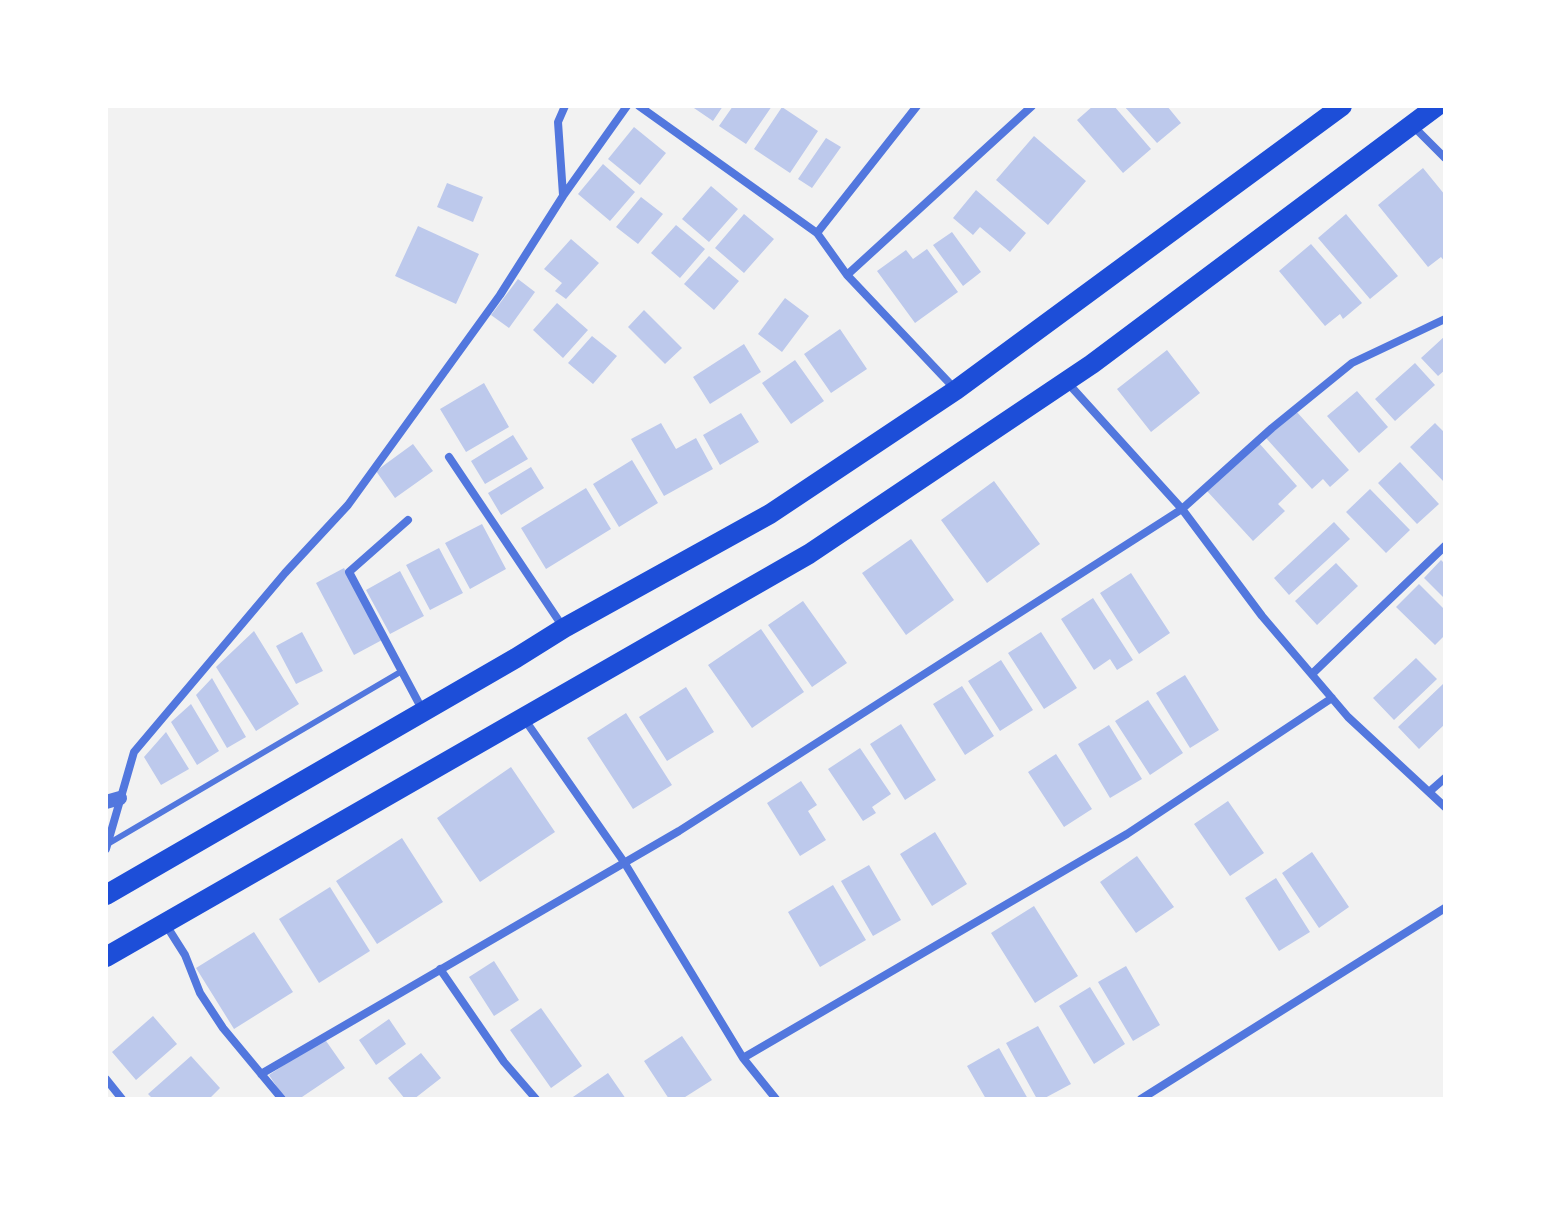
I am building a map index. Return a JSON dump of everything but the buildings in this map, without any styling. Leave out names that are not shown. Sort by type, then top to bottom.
[{"type":"main road","points":[[106,895],[564,628],[770,514],[956,390],[1342,106]]},
{"type":"main road","points":[[106,957],[809,554],[1066,381],[1437,106]]},
{"type":"street","points":[[563,196],[558,122],[565,106]]},
{"type":"street","points":[[106,846],[111,802],[134,752],[285,573],[348,505],[500,295],[563,196],[627,106]]},
{"type":"street","points":[[639,106],[817,233],[847,275],[956,390]]},
{"type":"street","points":[[817,233],[917,106]]},
{"type":"street","points":[[847,275],[1032,106]]},
{"type":"street","points":[[1412,125],[1445,158]]},
{"type":"street","points":[[261,1074],[679,831],[1182,509],[1272,428],[1352,363],[1445,319]]},
{"type":"street","points":[[1066,381],[1182,509],[1262,616],[1348,717],[1445,807]]},
{"type":"street","points":[[449,457],[564,628]]},
{"type":"street","points":[[408,520],[349,572],[424,712]]},
{"type":"street","points":[[1312,674],[1445,546]]},
{"type":"street","points":[[743,1058],[1127,834],[1332,698]]},
{"type":"street","points":[[523,717],[624,862],[743,1058],[776,1099]]},
{"type":"street","points":[[1429,792],[1445,778]]},
{"type":"street","points":[[1141,1099],[1445,908]]},
{"type":"street","points":[[165,923],[185,955],[200,993],[223,1028],[282,1099]]},
{"type":"street","points":[[440,969],[504,1062],[536,1099]]},
{"type":"street","points":[[106,1079],[122,1099]]},
{"type":"lane","points":[[106,846],[402,671]]}]
